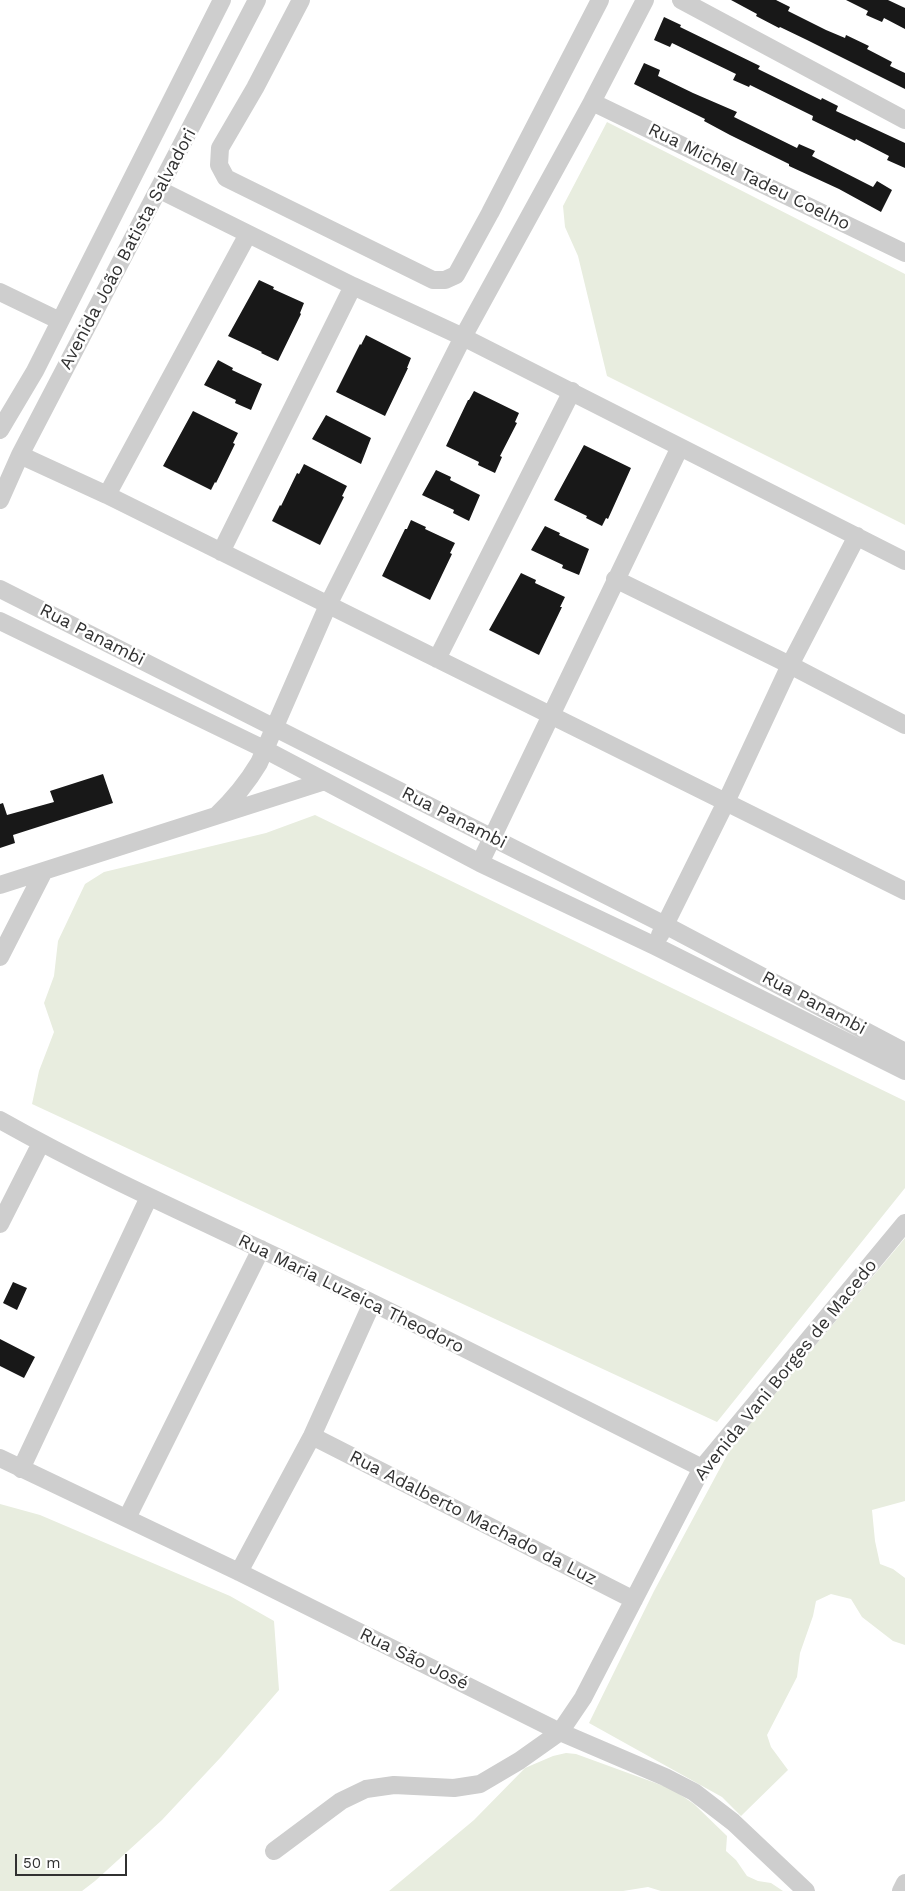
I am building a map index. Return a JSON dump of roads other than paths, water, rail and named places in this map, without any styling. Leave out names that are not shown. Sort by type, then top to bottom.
[{"type":"street","name":"Avenida João Batista Salvadori","points":[[0,430],[35,371],[222,0]]},
{"type":"street","name":"Avenida João Batista Salvadori","points":[[0,500],[20,455],[160,190],[257,0]]},
{"type":"street","points":[[301,0],[255,88],[220,148],[219,165],[226,178],[433,280],[445,280],[456,275],[600,0]]},
{"type":"street","points":[[217,815],[249,781],[259,763],[328,605],[463,337],[592,102],[645,0]]},
{"type":"street","points":[[682,0],[905,120]]},
{"type":"street","name":"Rua Michel Tadeu Coelho","points":[[592,102],[904,250]]},
{"type":"street","points":[[160,190],[353,286],[463,337],[572,391],[905,561]]},
{"type":"street","points":[[107,495],[248,234]]},
{"type":"street","points":[[221,552],[353,286]]},
{"type":"street","points":[[0,292],[60,321]]},
{"type":"street","points":[[437,659],[572,391]]},
{"type":"street","points":[[480,863],[680,447]]},
{"type":"street","points":[[20,455],[107,495],[905,891]]},
{"type":"street","points":[[655,946],[726,802],[790,665],[857,536]]},
{"type":"street","points":[[615,579],[905,724]]},
{"type":"street","name":"Rua Panambi","points":[[0,589],[665,925],[905,1052]]},
{"type":"street","name":"Rua Panambi","points":[[0,621],[264,749],[480,863],[655,946],[905,1071]]},
{"type":"street","points":[[0,885],[325,781]]},
{"type":"street","points":[[0,957],[44,871]]},
{"type":"street","name":"Rua Maria Luzeica Theodoro","points":[[0,1120],[41,1143],[149,1197],[372,1302],[702,1468]]},
{"type":"street","points":[[0,1224],[41,1143]]},
{"type":"street","points":[[22,1469],[149,1197]]},
{"type":"street","name":"Avenida Vani Borges de Macedo","points":[[560,1732],[583,1698],[702,1468],[905,1224]]},
{"type":"street","points":[[127,1518],[261,1249]]},
{"type":"street","points":[[239,1572],[312,1436],[372,1302]]},
{"type":"street","name":"Rua Adalberto Machado da Luz","points":[[312,1436],[634,1600]]},
{"type":"street","name":"Rua São José","points":[[0,1458],[239,1572],[560,1732],[665,1777],[694,1792],[733,1822],[806,1891]]},
{"type":"street","points":[[274,1851],[342,1801],[366,1788],[394,1785],[454,1788],[480,1784],[560,1732]]},
{"type":"street","points":[[901,1891],[905,1883]]}]
